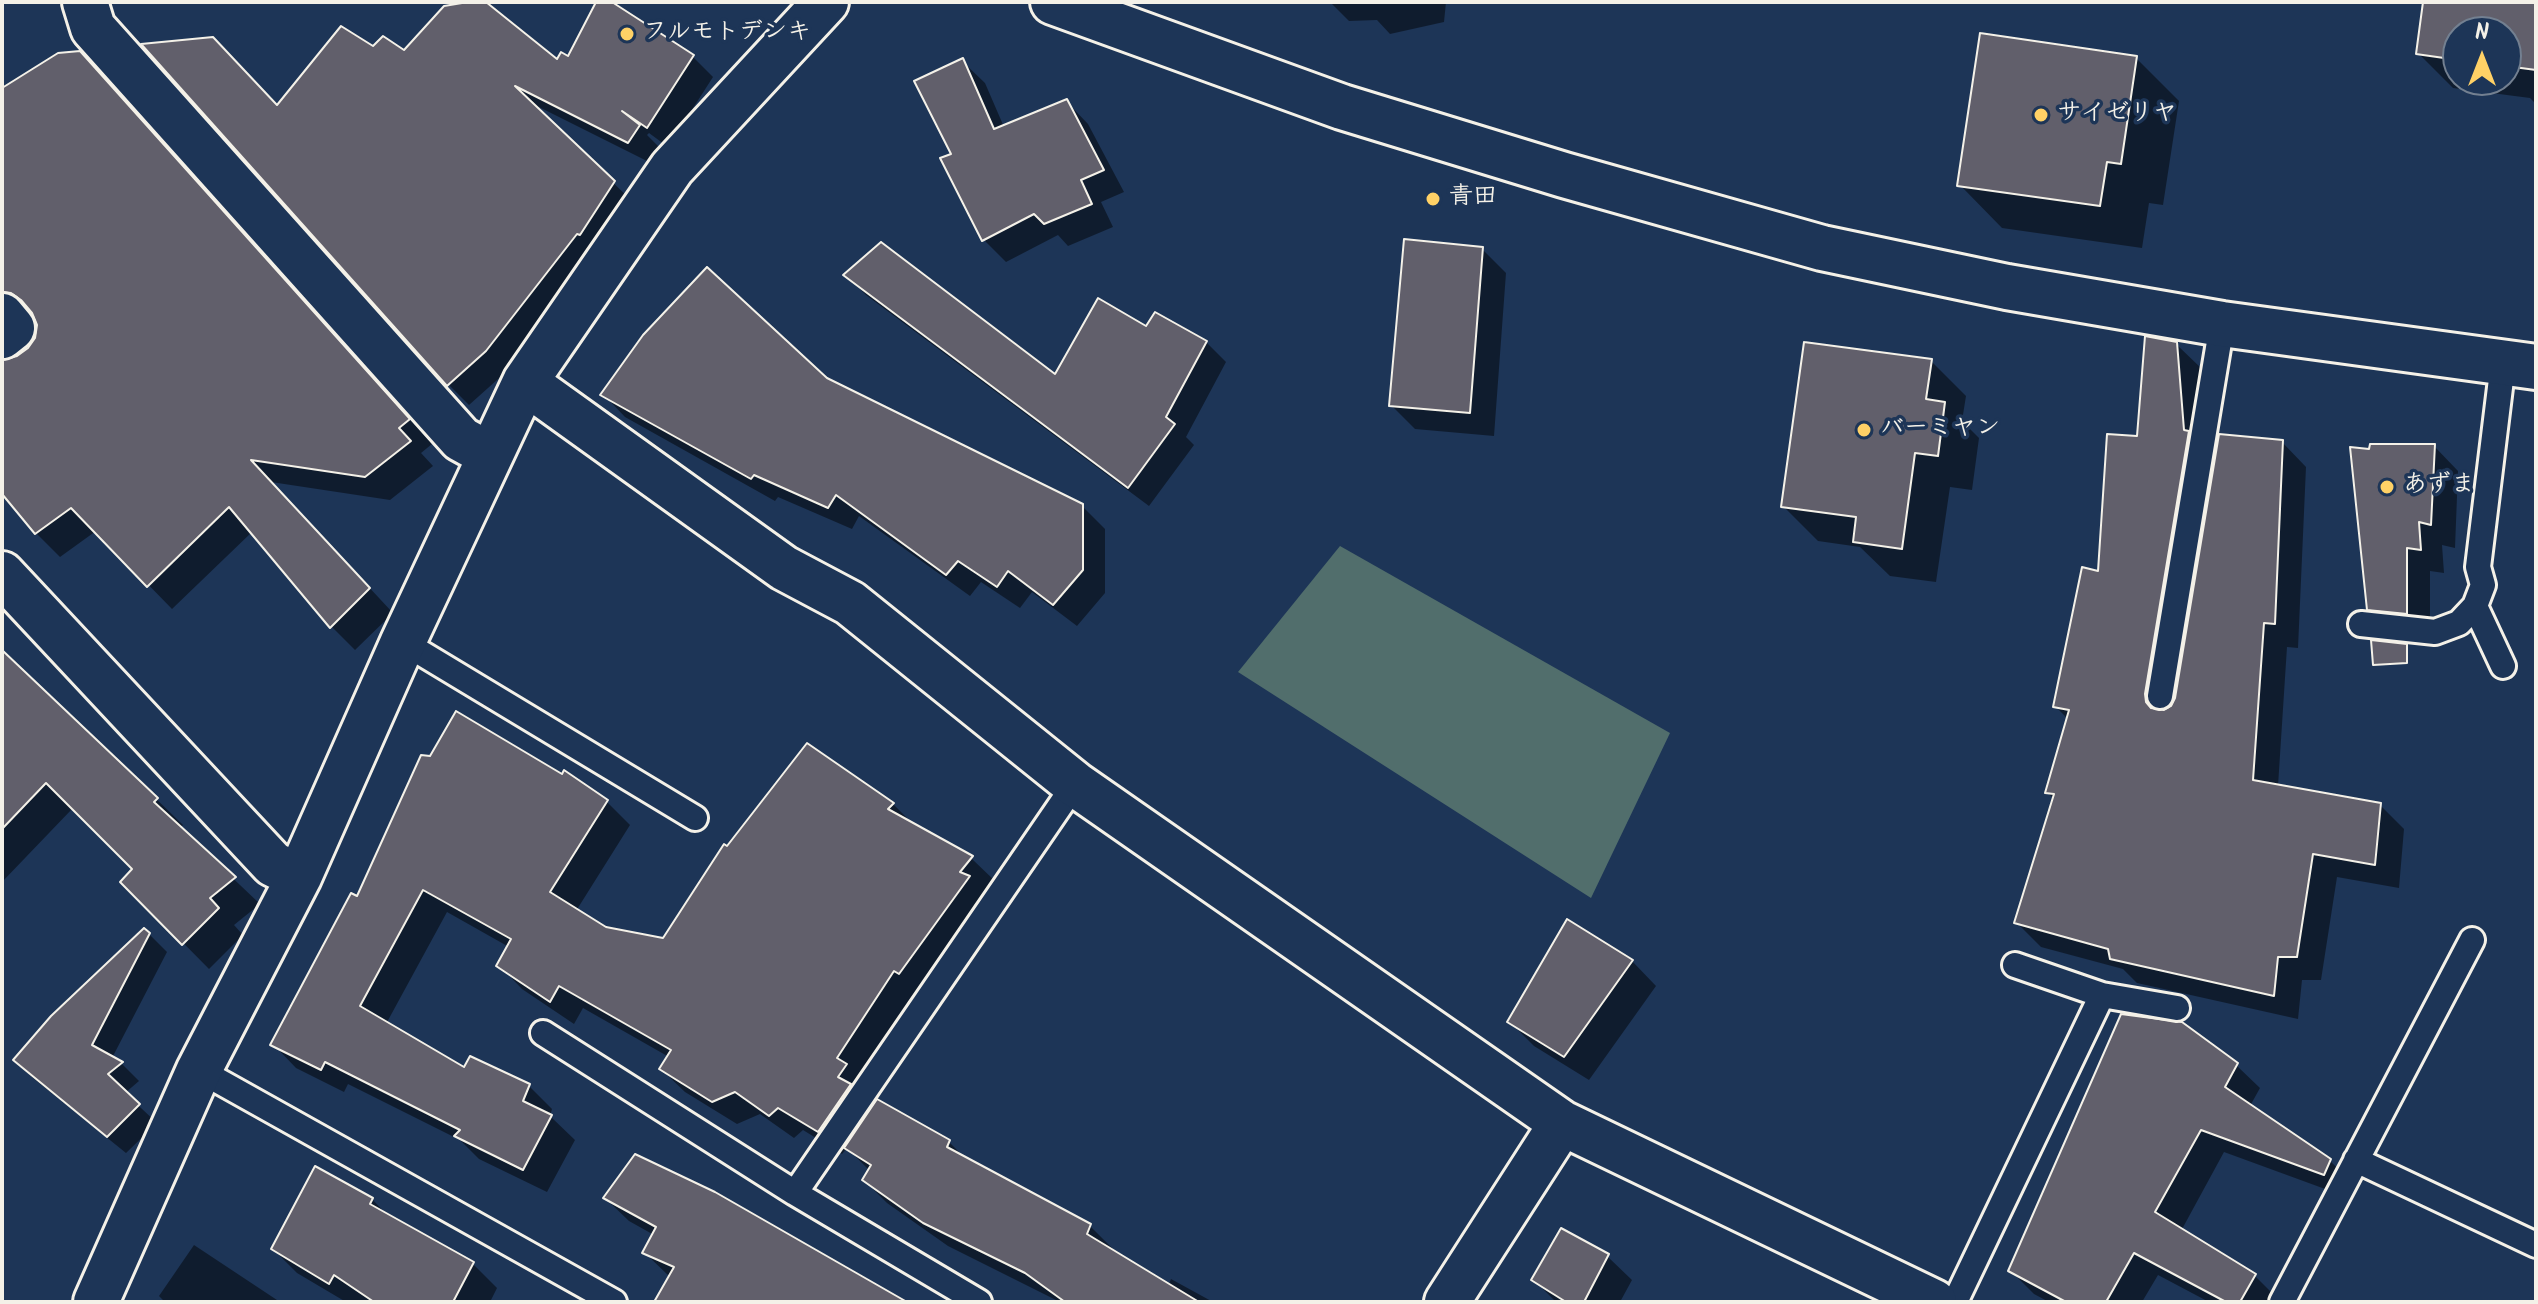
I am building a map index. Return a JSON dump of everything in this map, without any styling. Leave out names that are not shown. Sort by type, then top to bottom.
[{"type":"street","points":[[85,2],[93,28],[461,439],[490,455]]},
{"type":"street","points":[[96,1302],[199,1070],[299,877],[403,642],[525,382],[672,168],[826,2]]},
{"type":"street","points":[[1053,2],[1342,107],[1564,175],[1822,248],[2007,287],[2222,324],[2520,365]]},
{"type":"street","points":[[2,316],[12,328],[2,336]]},
{"type":"street","points":[[525,382],[784,568],[850,603],[1075,784],[1562,1123],[1934,1302]]},
{"type":"street","points":[[2,574],[273,864],[299,877]]},
{"type":"street","points":[[1447,1302],[1562,1123]]},
{"type":"lane","points":[[2160,696],[2222,324]]},
{"type":"lane","points":[[2361,624],[2435,632],[2459,623],[2475,606],[2483,585],[2478,567],[2520,365]]},
{"type":"lane","points":[[2475,606],[2503,666]]},
{"type":"lane","points":[[403,642],[695,818]]},
{"type":"lane","points":[[795,1193],[1075,784]]},
{"type":"lane","points":[[2282,1302],[2472,940]]},
{"type":"lane","points":[[2015,965],[2102,995],[2177,1008]]},
{"type":"lane","points":[[1955,1302],[2102,995]]},
{"type":"lane","points":[[543,1033],[795,1193],[979,1302]]},
{"type":"lane","points":[[199,1070],[614,1302]]},
{"type":"lane","points":[[2356,1160],[2536,1245]]},
{"type":"green space","points":[[1340,546],[1670,733],[1591,898],[1238,672]]},
{"type":"building","points":[[486,2],[557,59],[561,52],[568,56],[596,2],[612,2],[694,55],[647,128],[622,111],[640,125],[628,143],[515,86],[615,181],[580,235],[577,234],[486,351],[447,386],[141,44],[213,37],[277,105],[341,26],[373,46],[383,36],[404,50],[444,6]]},
{"type":"building","points":[[2423,2],[2536,2],[2536,70],[2522,68],[2522,16],[2442,16],[2442,58],[2416,54]]},
{"type":"building","points":[[1980,33],[2137,56],[2121,164],[2107,162],[2100,206],[1957,186]]},
{"type":"building","points":[[80,51],[410,419],[399,428],[411,441],[365,477],[251,460],[370,588],[330,628],[229,507],[147,587],[71,508],[35,534],[2,494],[2,360],[17,356],[28,348],[35,338],[37,325],[21,300],[11,293],[2,292],[2,88],[58,53]]},
{"type":"building","points":[[963,58],[994,129],[1067,99],[1104,170],[1081,180],[1092,204],[1044,224],[1034,214],[982,241],[940,158],[951,154],[914,81]]},
{"type":"building","points":[[1404,239],[1483,247],[1470,413],[1389,406]]},
{"type":"building","points":[[881,242],[1055,374],[1098,298],[1146,326],[1155,312],[1207,341],[1166,417],[1175,424],[1128,488],[843,275]]},
{"type":"building","points":[[707,267],[827,378],[1083,504],[1083,570],[1053,605],[1008,571],[997,587],[958,561],[946,575],[836,495],[828,508],[754,475],[751,479],[600,395],[643,335]]},
{"type":"building","points":[[2145,336],[2177,342],[2184,430],[2189,431],[2146,702],[2151,708],[2164,710],[2171,706],[2175,698],[2219,434],[2283,440],[2275,624],[2264,623],[2253,780],[2381,803],[2375,865],[2313,854],[2297,957],[2278,957],[2274,996],[2110,959],[2108,949],[2014,923],[2054,794],[2045,793],[2069,710],[2053,707],[2082,567],[2098,571],[2107,434],[2137,436]]},
{"type":"building","points":[[1804,342],[1932,359],[1926,399],[1945,402],[1938,456],[1915,453],[1902,549],[1853,542],[1856,517],[1781,507]]},
{"type":"building","points":[[2370,444],[2435,444],[2431,525],[2419,522],[2421,550],[2407,548],[2407,614],[2367,610],[2350,447],[2369,449]]},
{"type":"building","points":[[2371,640],[2407,644],[2407,663],[2373,665]]},
{"type":"building","points":[[2,650],[158,798],[154,802],[236,877],[210,898],[219,908],[182,945],[120,882],[132,869],[46,783],[2,829]]},
{"type":"building","points":[[456,711],[562,774],[564,770],[608,800],[550,892],[606,927],[663,938],[724,844],[727,846],[807,743],[894,803],[888,809],[973,856],[960,872],[970,876],[899,974],[894,971],[837,1058],[847,1064],[838,1077],[851,1084],[818,1132],[778,1108],[769,1116],[735,1092],[712,1102],[659,1069],[671,1050],[559,986],[550,1002],[496,966],[511,939],[423,890],[360,1006],[464,1067],[470,1056],[530,1084],[523,1101],[552,1115],[523,1170],[454,1136],[460,1130],[325,1062],[321,1070],[270,1045],[351,893],[357,896],[421,755],[430,756]]},
{"type":"building","points":[[1567,919],[1633,960],[1564,1057],[1507,1022]]},
{"type":"building","points":[[144,928],[150,933],[92,1045],[123,1062],[108,1074],[140,1104],[107,1137],[13,1060],[51,1016]]},
{"type":"building","points":[[2121,1014],[2182,1022],[2238,1063],[2225,1087],[2331,1159],[2324,1175],[2201,1130],[2155,1212],[2256,1274],[2240,1302],[2226,1302],[2134,1253],[2106,1302],[2066,1302],[2008,1271]]},
{"type":"building","points":[[877,1099],[950,1140],[947,1147],[1091,1224],[1087,1234],[1199,1302],[1065,1302],[1025,1273],[923,1223],[862,1180],[871,1165],[844,1148]]},
{"type":"building","points":[[635,1154],[715,1192],[907,1302],[654,1302],[674,1267],[642,1253],[656,1227],[603,1198]]},
{"type":"building","points":[[315,1166],[373,1198],[370,1204],[474,1262],[453,1302],[374,1302],[334,1275],[329,1284],[271,1249]]},
{"type":"building","points":[[1561,1228],[1609,1254],[1584,1302],[1566,1302],[1531,1280]]},
{"type":"place","name":"フルモトデンキ","points":[[627,34]]},
{"type":"place","name":"サイゼリヤ","points":[[2041,115]]},
{"type":"place","name":"青田","points":[[1433,199]]},
{"type":"place","name":"バーミヤン","points":[[1864,430]]},
{"type":"place","name":"あずま","points":[[2387,487]]}]
